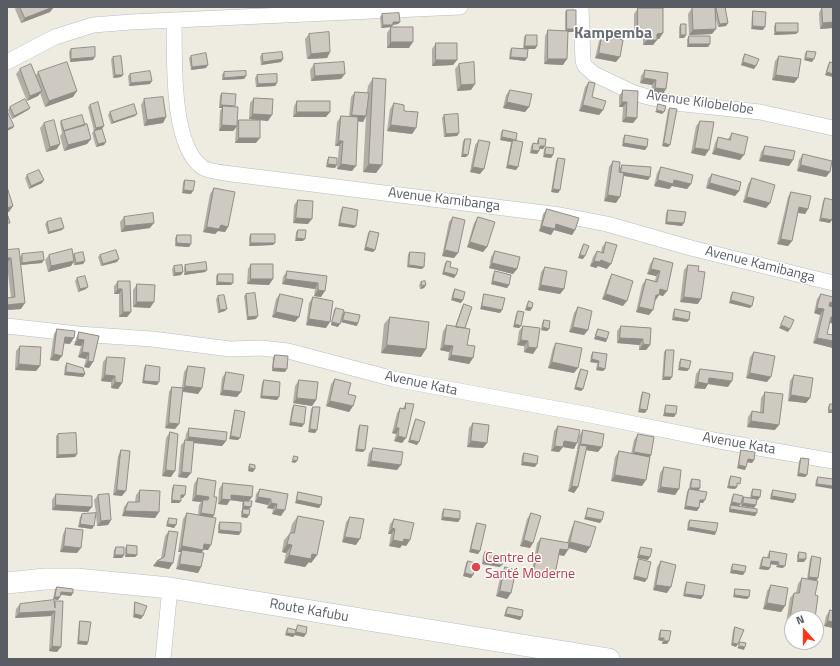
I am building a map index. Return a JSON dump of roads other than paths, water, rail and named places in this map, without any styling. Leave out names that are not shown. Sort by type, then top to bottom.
[{"type":"main road","name":"Route Kafubu","points":[[7,583],[45,579],[76,579],[170,588],[609,659]]},
{"type":"street","points":[[7,62],[55,37],[93,25],[371,9],[460,7]]},
{"type":"street","name":"Avenue Kilobelobe","points":[[581,7],[583,61],[589,71],[601,78],[648,98],[675,103],[760,112],[833,128]]},
{"type":"street","name":"Avenue Kamibanga","points":[[174,20],[176,104],[185,144],[192,158],[203,168],[232,174],[335,188],[394,193],[560,215],[607,224],[691,248],[833,283]]},
{"type":"street","name":"Avenue Kata","points":[[7,326],[78,334],[152,339],[222,348],[260,348],[288,351],[394,379],[833,461]]},
{"type":"street","points":[[163,659],[170,588]]},
{"type":"place","name":"Centre de Santé Moderne","points":[[476,567]]},
{"type":"district","name":"Kampemba","points":[[613,34]]}]
